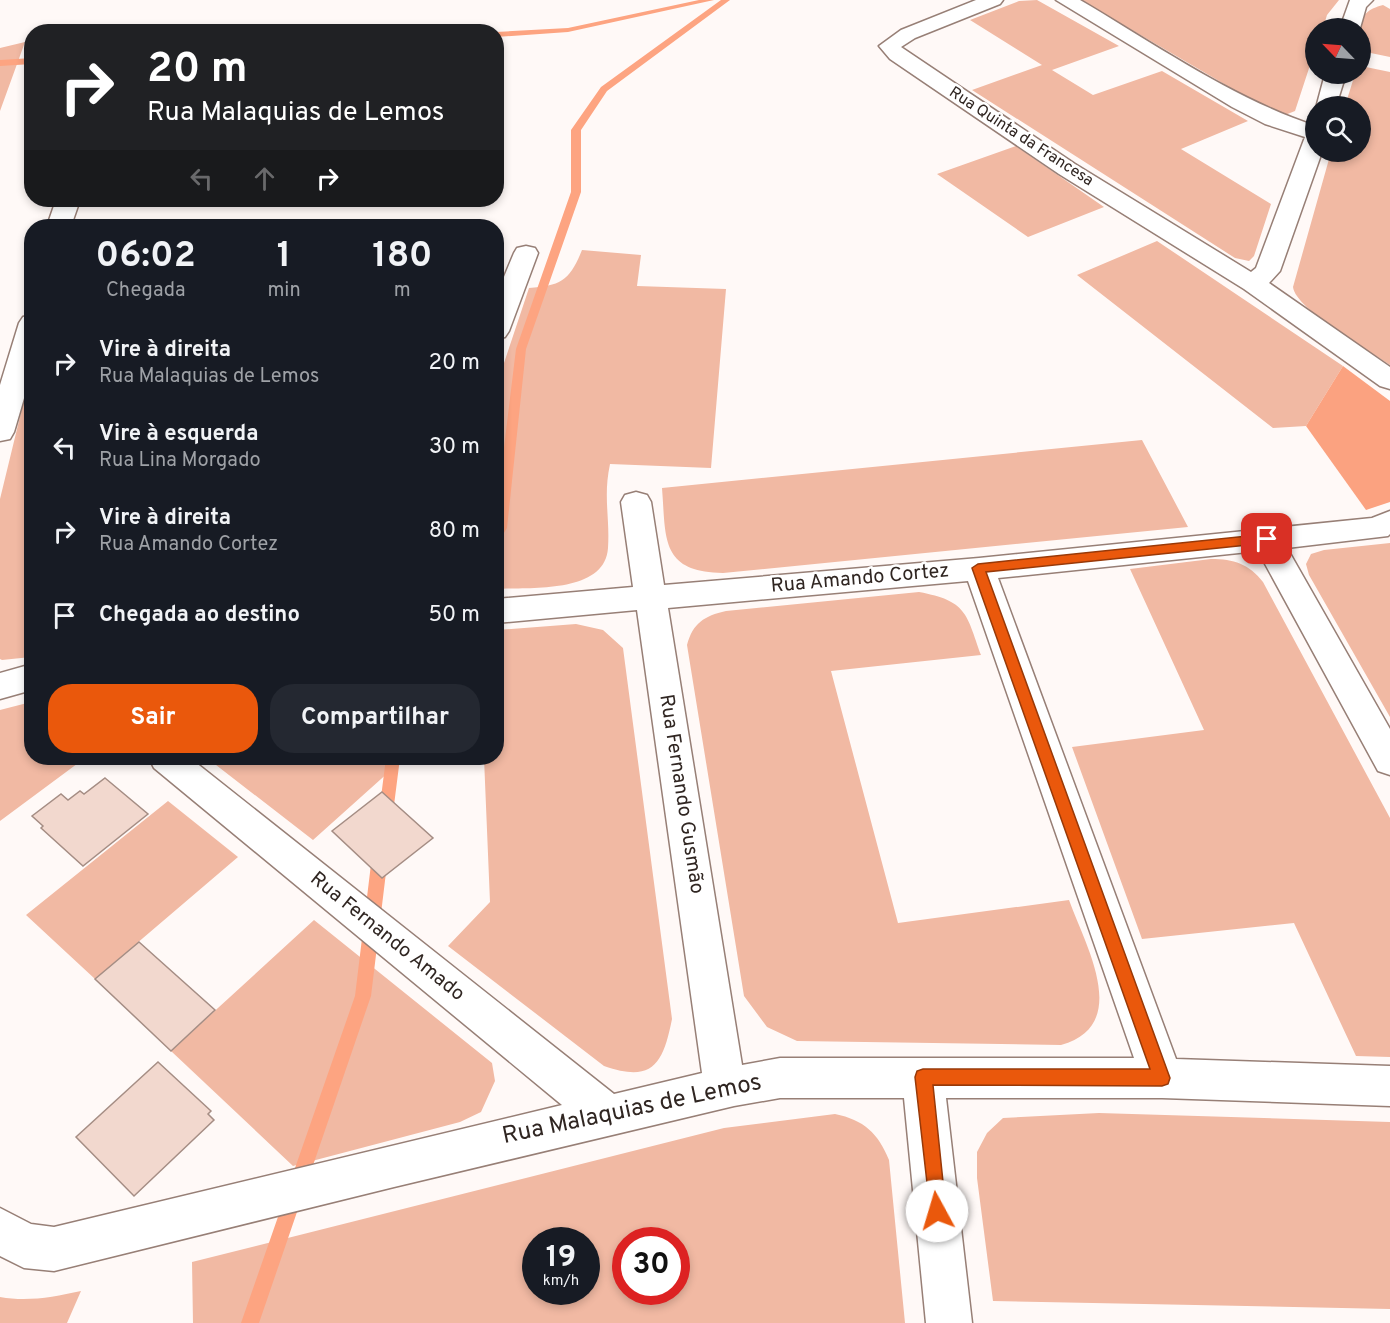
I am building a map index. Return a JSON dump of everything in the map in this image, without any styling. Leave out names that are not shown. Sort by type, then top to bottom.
[{"type":"street","name":"Rua Quinta da Francesa","points":[[993,0],[908,34],[889,46],[897,55],[1067,169],[1253,284],[1390,380]]},
{"type":"street","points":[[1066,0],[1257,110],[1305,130]]},
{"type":"street","points":[[1353,18],[1357,4],[1363,0]]},
{"type":"street","points":[[1253,284],[1267,271],[1306,162]]},
{"type":"street","points":[[504,310],[526,253]]},
{"type":"street","points":[[0,432],[24,350]]},
{"type":"street","name":"Rua Fernando Gusmão","points":[[636,502],[725,1086]]},
{"type":"street","name":"Rua Amando Cortez","points":[[651,598],[1377,528],[1390,522]]},
{"type":"street","points":[[1267,539],[1390,761]]},
{"type":"street","points":[[978,568],[1162,1078]]},
{"type":"street","points":[[504,610],[651,598]]},
{"type":"street","points":[[0,686],[24,679]]},
{"type":"street","name":"Rua Fernando Amado","points":[[175,765],[608,1116]]},
{"type":"street","points":[[923,1077],[949,1323]]},
{"type":"street","name":"Rua Malaquias de Lemos","points":[[0,1230],[24,1246],[54,1249],[482,1143],[608,1116],[725,1086],[780,1078],[1162,1078],[1390,1086]]},
{"type":"shaded area","points":[[1037,0],[1119,46],[1052,70],[1093,95],[1162,71],[1248,121],[1181,149],[1271,204],[1254,256],[1249,261],[1235,258],[972,90],[1042,65],[970,20],[1019,1]]},
{"type":"shaded area","points":[[1069,0],[1339,0],[1326,18],[1305,18],[1305,80],[1295,111],[1285,115],[1272,112],[1113,19],[1108,20]]},
{"type":"shaded area","points":[[1383,5],[1390,9],[1390,57],[1371,53],[1371,18],[1363,18],[1373,8]]},
{"type":"shaded area","points":[[24,42],[0,111],[0,48]]},
{"type":"shaded area","points":[[1371,68],[1390,72],[1390,365],[1319,318],[1306,307],[1293,287],[1328,162],[1371,162],[1371,96],[1348,96],[1352,84],[1371,84]]},
{"type":"shaded area","points":[[1016,146],[1104,207],[1028,237],[937,174]]},
{"type":"shaded area","points":[[1157,241],[1343,366],[1306,426],[1273,428],[1077,275]]},
{"type":"shaded area","points":[[582,250],[641,255],[637,286],[726,289],[711,468],[610,464],[607,487],[608,548],[604,563],[594,574],[580,581],[546,587],[504,589],[504,363],[529,288],[557,283],[563,280],[573,268]]},
{"type":"shaded area","points":[[1343,366],[1390,401],[1390,502],[1366,510],[1306,426]]},
{"type":"shaded area","points":[[24,400],[24,658],[2,660],[0,659],[0,499]]},
{"type":"shaded area","points":[[1142,440],[1188,527],[723,573],[702,571],[687,566],[677,559],[666,537],[662,488]]},
{"type":"shaded area","points":[[1390,543],[1390,717],[1309,575],[1306,564],[1311,554],[1324,550]]},
{"type":"shaded area","points":[[1211,559],[1240,564],[1252,571],[1263,582],[1390,818],[1390,1057],[1356,1056],[1294,923],[1142,939],[1072,747],[1204,730],[1130,569]]},
{"type":"shaded area","points":[[919,592],[947,600],[962,611],[972,629],[981,655],[831,671],[898,923],[1069,900],[1093,961],[1098,983],[1099,1003],[1095,1021],[1082,1035],[1061,1045],[797,1041],[767,1027],[744,996],[687,645],[689,637],[700,622],[711,615],[726,611]]},
{"type":"shaded area","points":[[576,624],[603,630],[623,648],[672,1019],[669,1035],[659,1058],[653,1066],[645,1070],[621,1071],[604,1066],[448,946],[490,902],[484,765],[504,765],[504,629]]},
{"type":"shaded area","points":[[24,704],[24,765],[76,765],[0,821],[0,710]]},
{"type":"shaded area","points":[[216,765],[397,765],[313,840]]},
{"type":"shaded area","points":[[168,801],[238,857],[95,979],[26,915]]},
{"type":"shaded area","points":[[314,920],[492,1063],[495,1081],[481,1112],[460,1122],[293,1166],[171,1051]]},
{"type":"shaded area","points":[[1099,1113],[1390,1122],[1390,1309],[993,1301],[977,1178],[977,1152],[987,1133],[1003,1118]]},
{"type":"shaded area","points":[[835,1114],[854,1120],[869,1129],[880,1142],[889,1160],[905,1323],[193,1323],[192,1262],[724,1128]]},
{"type":"shaded area","points":[[81,1291],[67,1323],[0,1323],[0,1297],[31,1299]]},
{"type":"building","points":[[105,778],[148,814],[83,866],[41,828],[43,826],[32,816],[61,794],[68,800],[80,791],[84,794]]},
{"type":"building","points":[[382,792],[433,838],[382,878],[332,831]]},
{"type":"building","points":[[139,942],[215,1010],[171,1051],[95,979]]},
{"type":"building","points":[[158,1062],[211,1111],[208,1114],[214,1120],[134,1196],[76,1137]]},
{"type":"waterway","points":[[504,34],[568,30],[710,0]]},
{"type":"waterway","points":[[504,501],[521,349],[576,192],[576,130],[604,89],[726,0]]},
{"type":"waterway","points":[[0,63],[24,62]]},
{"type":"waterway","points":[[386,813],[392,765]]},
{"type":"waterway","points":[[250,1323],[363,996],[380,856]]},
{"type":"route","points":[[937,1211],[923,1077],[1162,1078],[978,568],[1267,539]]}]
